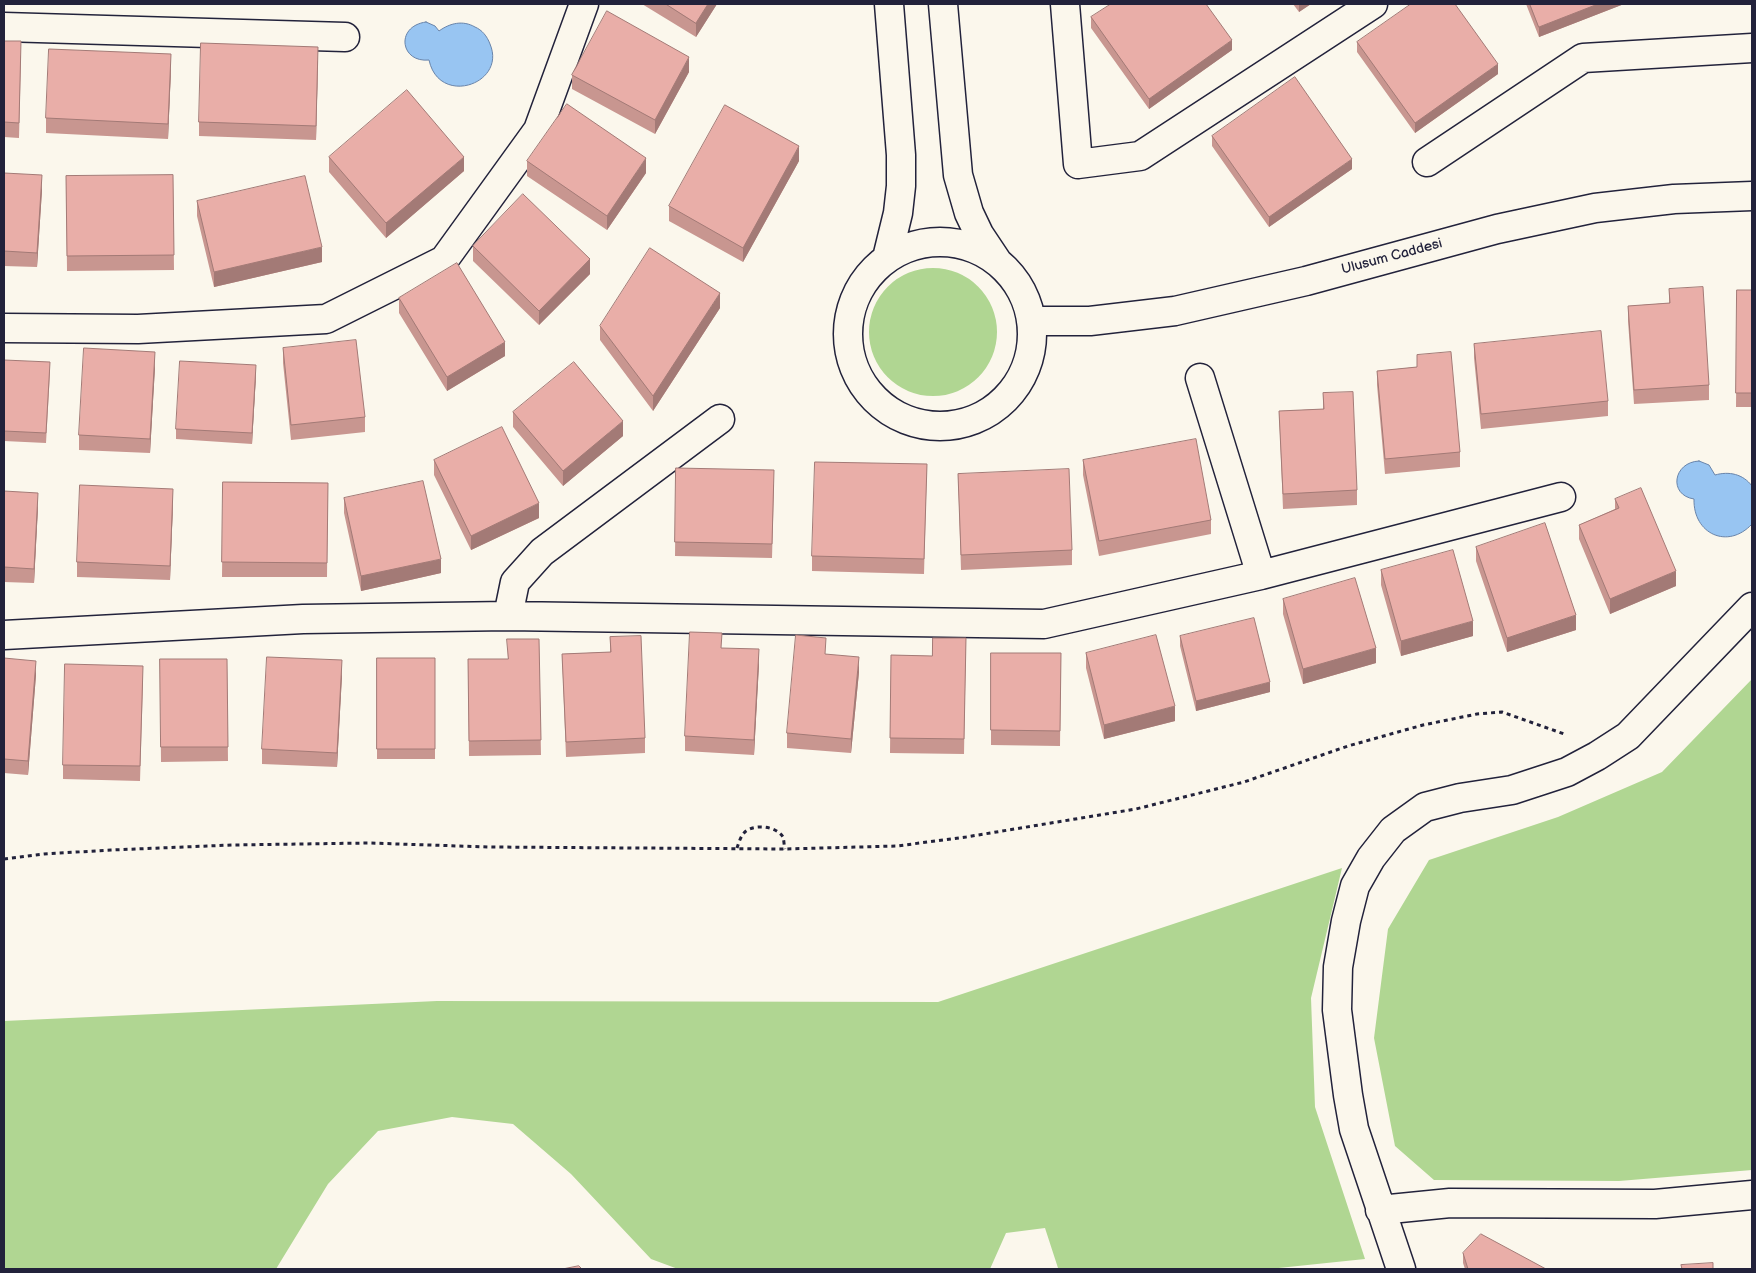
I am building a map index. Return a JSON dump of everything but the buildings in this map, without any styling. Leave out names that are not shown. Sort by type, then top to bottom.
[{"type":"street","points":[[4,328],[138,329],[326,319],[444,260],[538,130],[584,4]]},
{"type":"street","points":[[888,258],[898,213],[901,155],[889,4]]},
{"type":"street","points":[[943,4],[958,176],[962,192],[979,234],[998,262],[1024,293],[1032,321],[1032,347],[1025,372],[1011,394],[991,411],[967,422],[942,426],[916,423],[892,412],[872,395],[857,374],[849,349],[848,323],[855,298],[868,275],[888,258],[910,246],[934,241],[959,243],[982,252],[998,262]]},
{"type":"street","points":[[1065,4],[1078,164],[1140,156],[1373,4]]},
{"type":"street","points":[[4,27],[345,37]]},
{"type":"street","points":[[1427,162],[1583,58],[1752,48]]},
{"type":"street","name":"Ulusum Caddesi","points":[[1032,321],[1090,321],[1176,311],[1306,281],[1497,229],[1595,208],[1674,199],[1752,196]]},
{"type":"street","points":[[1200,378],[1260,575]]},
{"type":"street","points":[[508,616],[515,582],[542,552],[720,419]]},
{"type":"street","points":[[4,635],[302,619],[508,616],[1044,624],[1260,575],[1560,497]]},
{"type":"street","points":[[1401,1269],[1354,1130],[1337,1010],[1338,967],[1355,886],[1371,858],[1393,830],[1425,807],[1460,798],[1512,790],[1567,772],[1598,756],[1628,736],[1752,607]]},
{"type":"street","points":[[1380,1210],[1450,1203],[1655,1204],[1752,1194]]},
{"type":"path","points":[[4,859],[44,854],[111,850],[232,845],[369,843],[489,847],[785,849],[897,846],[966,837],[1136,808],[1244,782],[1348,746],[1423,725],[1476,714],[1502,712],[1572,737],[1598,756]]},
{"type":"path","points":[[737,848],[747,831],[766,827],[782,837],[785,849]]},
{"type":"green space","points":[[933,268],[946,269],[958,273],[978,287],[992,307],[996,319],[996,345],[992,357],[978,377],[958,391],[946,395],[933,396],[920,395],[908,391],[888,377],[874,357],[870,345],[869,332],[870,319],[874,307],[888,287],[908,273],[920,269]]},
{"type":"green space","points":[[1752,679],[1752,1170],[1619,1181],[1434,1180],[1395,1146],[1374,1038],[1388,929],[1429,860],[1558,817],[1662,772]]},
{"type":"green space","points":[[1342,868],[1311,998],[1315,1107],[1365,1259],[1269,1269],[1061,1269],[1058,1268],[1045,1228],[1006,1233],[990,1269],[678,1269],[651,1259],[571,1174],[513,1124],[452,1117],[378,1131],[328,1184],[276,1269],[4,1269],[4,1021],[437,1001],[938,1002]]},
{"type":"water","points":[[426,22],[435,26],[439,31],[452,24],[466,24],[480,30],[486,36],[493,58],[489,70],[481,79],[470,85],[457,86],[445,83],[435,74],[429,60],[412,56],[405,44],[406,37],[409,30],[416,25]]},
{"type":"water","points":[[1699,461],[1709,465],[1715,475],[1735,474],[1752,486],[1752,524],[1743,532],[1723,537],[1706,529],[1699,521],[1695,511],[1694,499],[1680,492],[1677,485],[1679,472],[1690,463]]}]
